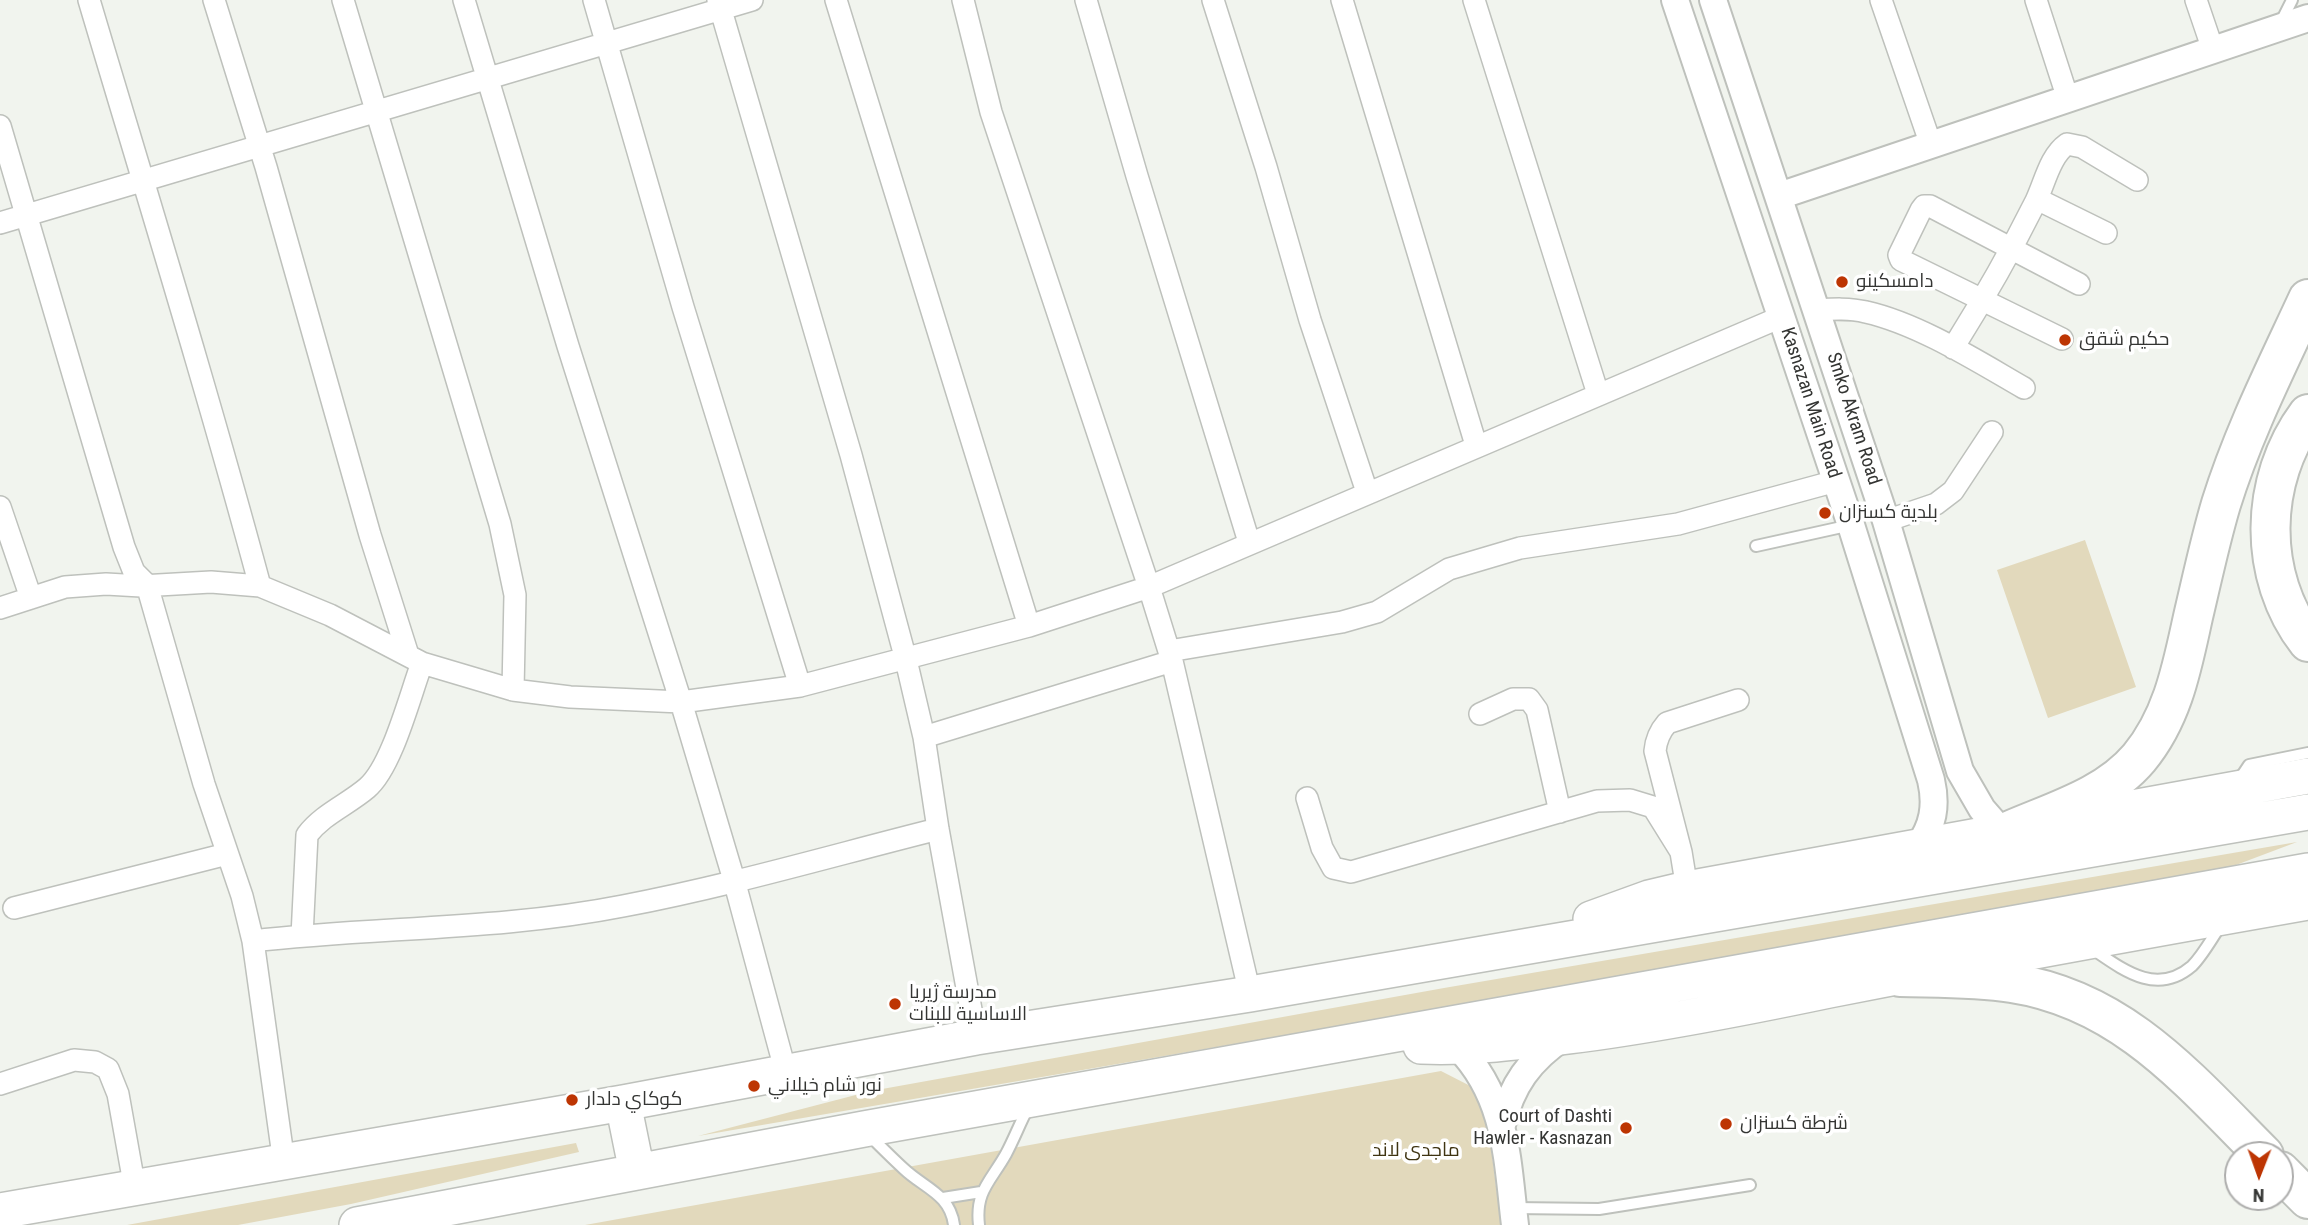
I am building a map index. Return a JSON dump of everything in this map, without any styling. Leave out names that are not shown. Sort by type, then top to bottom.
[{"type":"highway","points":[[2006,831],[2105,788],[2137,761],[2160,725],[2178,684],[2198,594],[2232,471],[2308,299]]},
{"type":"highway","points":[[2308,414],[2285,454],[2275,484],[2270,514],[2276,576],[2286,606],[2308,642]]},
{"type":"highway","points":[[1528,946],[1611,910],[1687,889],[2308,776]]},
{"type":"highway","points":[[1,1206],[135,1189],[976,1037],[1250,994],[2308,812]]},
{"type":"highway","points":[[357,1225],[864,1129],[2308,871]]},
{"type":"highway","points":[[1349,1043],[1458,1047],[1564,1037],[1704,1015],[2308,902]]},
{"type":"highway","points":[[1900,977],[1982,979],[2014,983],[2077,1001],[2134,1032],[2160,1052],[2250,1141]]},
{"type":"highway","points":[[623,1102],[638,1172]]},
{"type":"highway","points":[[2294,1185],[2308,1199]]},
{"type":"street","points":[[89,0],[217,425],[260,586]]},
{"type":"street","points":[[214,0],[259,146],[370,535],[415,659],[384,766],[369,787],[316,822],[307,835],[302,936]]},
{"type":"street","points":[[344,0],[500,524],[515,595],[513,690]]},
{"type":"street","points":[[464,0],[568,346],[681,702],[734,880],[786,1073]]},
{"type":"street","points":[[594,0],[683,307],[800,686]]},
{"type":"street","points":[[0,223],[607,43],[719,5],[752,0]]},
{"type":"street","points":[[836,0],[1029,626]]},
{"type":"street","points":[[963,0],[991,111],[1170,656],[1250,994]]},
{"type":"street","points":[[1086,0],[1249,542]]},
{"type":"street","points":[[1213,0],[1266,167],[1310,320],[1367,492]]},
{"type":"street","points":[[1342,0],[1476,445]]},
{"type":"street","points":[[1474,0],[1598,394]]},
{"type":"street","name":"Kasnazan Main Road","points":[[1675,0],[1851,526],[1934,794],[1931,822],[1918,847]]},
{"type":"street","name":"Smko Akram Road","points":[[1713,0],[1886,521],[1960,771],[1982,809],[2006,831]]},
{"type":"street","points":[[1881,0],[1931,145]]},
{"type":"street","points":[[2036,0],[2068,99]]},
{"type":"street","points":[[2196,0],[2213,50]]},
{"type":"street","points":[[719,5],[851,455],[906,660],[924,737],[976,1037]]},
{"type":"street","points":[[1779,195],[2308,18]]},
{"type":"street","points":[[0,126],[124,547],[134,572],[147,585],[204,785],[242,896],[253,942],[284,1163]]},
{"type":"street","points":[[1953,348],[1983,300],[2037,199],[2058,151],[2067,144],[2082,147],[2137,180]]},
{"type":"street","points":[[2037,199],[2106,233]]},
{"type":"street","points":[[2062,339],[1899,258],[1921,210],[1924,206],[1930,206],[2079,284]]},
{"type":"street","points":[[1817,310],[1864,311],[1889,318],[1953,348],[2024,388]]},
{"type":"street","points":[[0,608],[65,587],[211,582],[260,586],[330,615],[415,659],[513,690],[570,697],[681,702],[800,686],[1029,626],[1149,587],[1476,445],[1782,317]]},
{"type":"street","points":[[1886,521],[1936,504],[1953,491],[1992,432]]},
{"type":"street","points":[[924,737],[1170,656],[1342,622],[1377,612],[1448,569],[1520,548],[1678,524],[1836,481]]},
{"type":"street","points":[[0,507],[32,598]]},
{"type":"street","points":[[1480,714],[1513,699],[1529,699],[1537,710],[1560,812]]},
{"type":"street","points":[[1687,889],[1681,852],[1655,751],[1659,735],[1667,723],[1738,700]]},
{"type":"street","points":[[1307,798],[1322,848],[1333,868],[1351,872],[1597,801],[1630,800],[1653,807],[1681,852]]},
{"type":"street","points":[[253,942],[302,936],[491,924],[622,907],[938,829]]},
{"type":"street","points":[[14,908],[227,854]]},
{"type":"street","points":[[1502,1125],[1513,1090],[1522,1073],[1534,1059],[1564,1037]]},
{"type":"street","points":[[1458,1047],[1486,1083],[1502,1125],[1514,1217]]},
{"type":"street","points":[[0,1084],[74,1060],[94,1062],[108,1069],[118,1094],[135,1189]]},
{"type":"lane","points":[[2277,29],[2292,0]]},
{"type":"lane","points":[[1756,546],[1851,526]]},
{"type":"lane","points":[[2232,790],[2249,765],[2308,753]]},
{"type":"lane","points":[[2083,943],[2129,974],[2140,978],[2162,978],[2177,974],[2192,965],[2228,916]]},
{"type":"lane","points":[[978,1225],[981,1192],[1008,1150],[1031,1101]]},
{"type":"lane","points":[[864,1129],[905,1170],[943,1199],[950,1208],[954,1225]]},
{"type":"lane","points":[[1514,1217],[1599,1209],[1750,1185]]},
{"type":"lane","points":[[943,1199],[981,1192]]},
{"type":"green space","points":[[2085,540],[2136,687],[2048,718],[1997,570]]},
{"type":"green space","points":[[2297,842],[2228,868],[2155,886],[698,1136],[871,1091],[1444,988]]},
{"type":"green space","name":"ماجدی لاند","points":[[1441,1071],[1484,1093],[1501,1225],[585,1225]]},
{"type":"green space","points":[[576,1143],[579,1152],[351,1204],[238,1225],[127,1225]]},
{"type":"place","name":"دامسكينو","points":[[1842,282]]},
{"type":"place","name":"حكيم شقق","points":[[2065,340]]},
{"type":"place","name":"بلدية كسنزان","points":[[1825,513]]},
{"type":"place","name":"مدرسة ژيريا الاساسية للبنات","points":[[895,1004]]},
{"type":"place","name":"نور شام خيلاني","points":[[754,1086]]},
{"type":"place","name":"كوكاي دلدار","points":[[572,1100]]},
{"type":"place","name":"شرطة كسنزان","points":[[1726,1124]]},
{"type":"place","name":"Court of Dashti Hawler - Kasnazan","points":[[1626,1128]]}]
